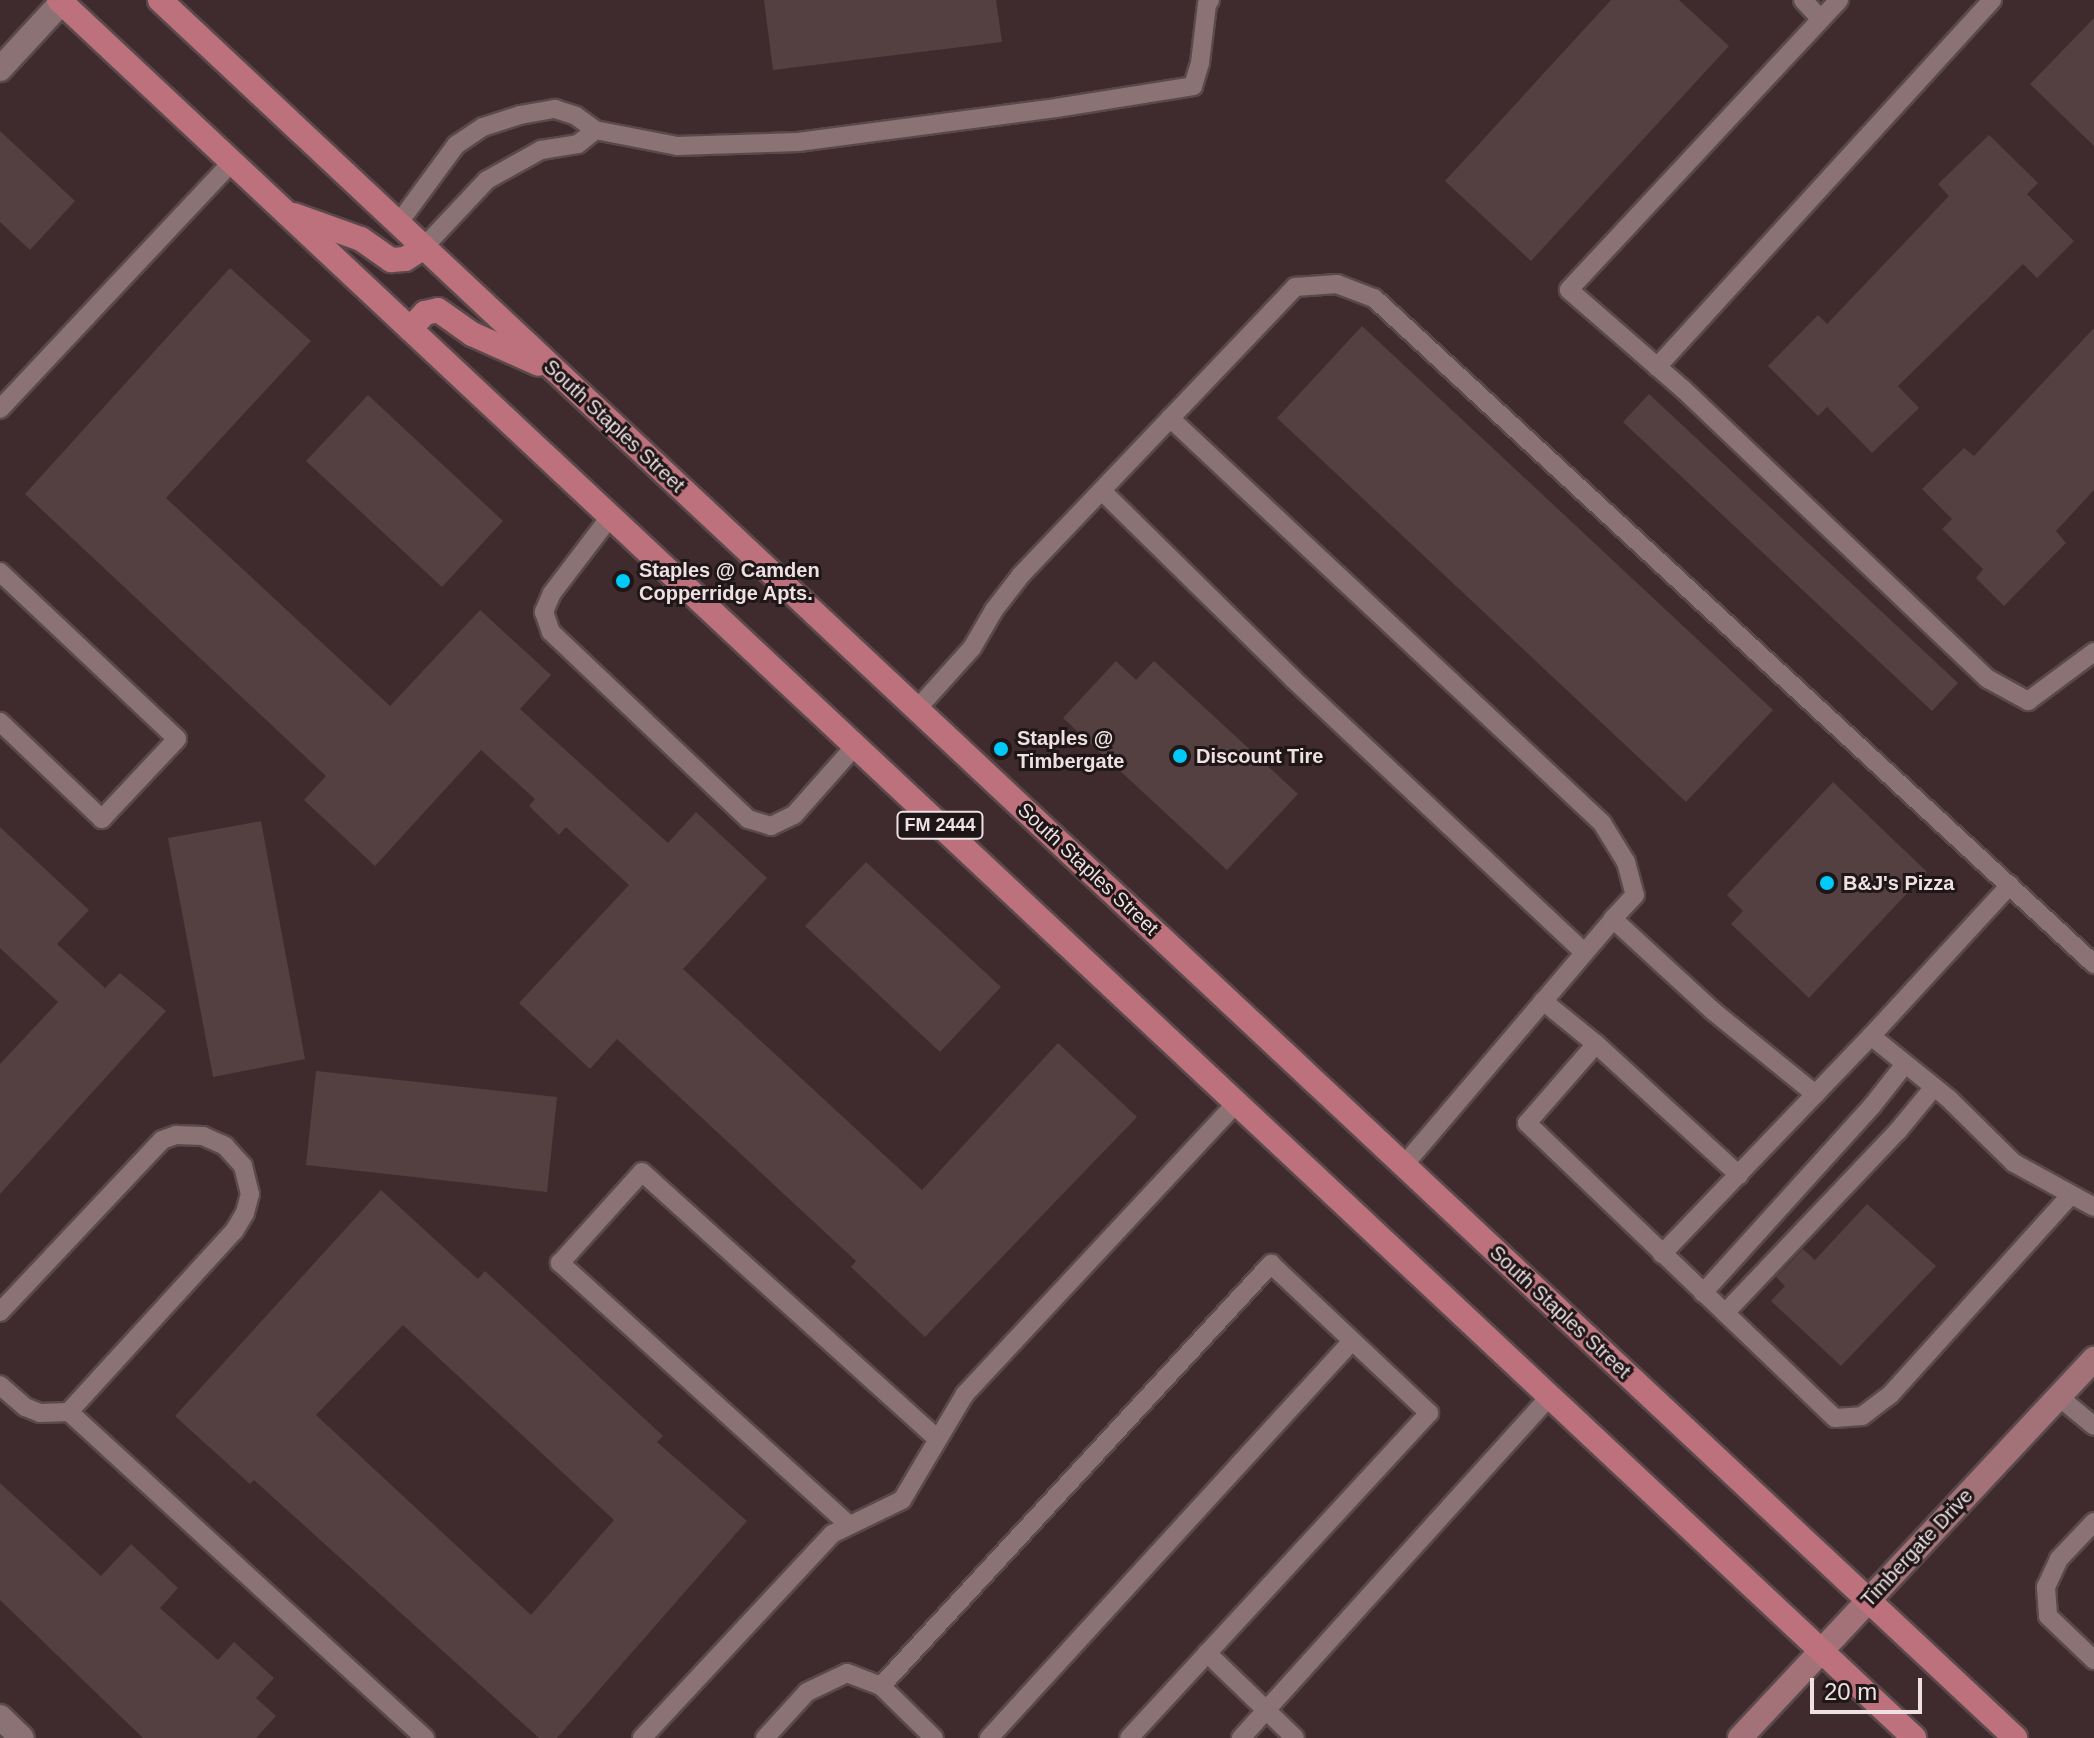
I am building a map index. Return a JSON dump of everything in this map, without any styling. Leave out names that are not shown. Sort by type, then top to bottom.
[{"type":"main road","name":"South Staples Street","points":[[160,0],[2015,1738]]},
{"type":"main road","name":"FM 2444","points":[[60,1],[1914,1738]]},
{"type":"main road","points":[[284,211],[361,239],[391,260],[405,259],[424,247]]},
{"type":"main road","points":[[410,329],[425,313],[438,310],[472,334],[556,372]]},
{"type":"street","points":[[0,69],[60,1]]},
{"type":"street","name":"Timbergate Drive","points":[[1740,1738],[2094,1359]]},
{"type":"street","points":[[0,1717],[22,1738]]},
{"type":"lane","points":[[398,224],[456,145],[483,127],[520,115],[555,109],[574,115],[595,130],[677,146],[798,142],[1056,108],[1193,86],[1200,63],[1210,0]]},
{"type":"lane","points":[[1803,0],[1821,19]]},
{"type":"lane","points":[[1839,0],[1569,290],[1657,367],[1988,679],[2028,701],[2094,652]]},
{"type":"lane","points":[[1657,367],[1992,0]]},
{"type":"lane","points":[[424,247],[487,180],[541,150],[578,144],[595,130]]},
{"type":"lane","points":[[0,409],[232,162]]},
{"type":"lane","points":[[917,709],[972,648],[994,610],[1021,575],[1295,287],[1337,284],[1374,298],[2094,964]]},
{"type":"lane","points":[[1170,418],[1602,823],[1626,862],[1635,895],[1404,1165]]},
{"type":"lane","points":[[1102,491],[1293,679],[1584,952]]},
{"type":"lane","points":[[610,517],[552,593],[544,612],[551,632],[748,819],[771,826],[794,815],[855,746]]},
{"type":"lane","points":[[0,572],[177,739],[102,819],[0,722]]},
{"type":"lane","points":[[1662,1254],[1871,1036],[2010,885]]},
{"type":"lane","points":[[1613,919],[1713,1011],[1815,1094]]},
{"type":"lane","points":[[1543,1001],[1596,1044],[1739,1175]]},
{"type":"lane","points":[[1871,1036],[1934,1087],[2014,1163],[2094,1207]]},
{"type":"lane","points":[[1596,1044],[1527,1123],[1835,1418],[1862,1416],[1890,1395],[2070,1196]]},
{"type":"lane","points":[[1703,1293],[1872,1106],[1905,1064]]},
{"type":"lane","points":[[1725,1313],[1897,1132],[1934,1087]]},
{"type":"lane","points":[[642,1738],[832,1534],[902,1500],[919,1476],[936,1438],[965,1394],[1236,1103]]},
{"type":"lane","points":[[0,1312],[162,1140],[176,1135],[203,1136],[225,1146],[243,1166],[250,1194],[245,1213],[234,1231],[69,1412]]},
{"type":"lane","points":[[848,1524],[560,1263],[642,1172],[936,1438]]},
{"type":"lane","points":[[881,1686],[1271,1264],[1429,1413],[1129,1738]]},
{"type":"lane","points":[[989,1738],[1352,1341]]},
{"type":"lane","points":[[0,1385],[12,1397],[40,1413],[69,1412],[425,1738]]},
{"type":"lane","points":[[1241,1738],[1549,1397]]},
{"type":"lane","points":[[2059,1397],[2094,1426]]},
{"type":"lane","points":[[2094,1522],[2059,1559],[2046,1587],[2048,1616],[2094,1660]]},
{"type":"lane","points":[[1207,1653],[1269,1709],[1295,1738]]},
{"type":"lane","points":[[765,1738],[807,1692],[847,1673],[881,1686],[934,1738]]},
{"type":"building","points":[[764,0],[996,0],[1002,42],[773,70]]},
{"type":"building","points":[[1611,0],[1679,0],[1729,46],[1531,261],[1445,181]]},
{"type":"building","points":[[2094,18],[2094,146],[2030,84]]},
{"type":"building","points":[[0,131],[75,201],[30,250],[0,222]]},
{"type":"building","points":[[1989,135],[2038,183],[2027,194],[2074,241],[2037,278],[2023,264],[1898,386],[1919,408],[1872,453],[1827,407],[1818,416],[1768,366],[1818,315],[1827,324],[1949,196],[1938,184]]},
{"type":"building","points":[[230,268],[311,341],[166,498],[390,706],[480,610],[551,675],[520,709],[668,843],[696,812],[767,878],[683,969],[922,1190],[1058,1043],[1137,1117],[925,1337],[851,1267],[856,1261],[617,1039],[590,1069],[519,1003],[629,885],[566,827],[559,835],[529,806],[535,799],[481,750],[375,866],[304,800],[326,776],[25,494]]},
{"type":"building","points":[[1362,326],[1773,710],[1686,802],[1277,418]]},
{"type":"building","points":[[2094,328],[2094,490],[2056,531],[2066,543],[2004,606],[1976,578],[1983,569],[1942,529],[1952,519],[1922,489],[1964,448],[1974,456]]},
{"type":"building","points":[[1649,394],[1958,683],[1932,711],[1623,422]]},
{"type":"building","points":[[368,395],[503,521],[442,587],[306,461]]},
{"type":"building","name":"Discount Tire","points":[[1116,661],[1136,680],[1154,661],[1298,794],[1227,870],[1063,718]]},
{"type":"building","name":"B&J's Pizza","points":[[1833,782],[1927,872],[1809,998],[1731,924],[1743,911],[1727,895]]},
{"type":"building","points":[[261,821],[305,1059],[213,1077],[168,838]]},
{"type":"building","points":[[0,827],[89,910],[57,944],[105,988],[120,973],[166,1011],[0,1194],[0,1064],[58,1002],[0,948]]},
{"type":"building","points":[[866,862],[1001,987],[940,1052],[805,926]]},
{"type":"building","points":[[316,1071],[557,1097],[547,1192],[306,1165]]},
{"type":"building","points":[[381,1190],[478,1279],[485,1271],[663,1436],[657,1442],[747,1521],[557,1738],[539,1738],[254,1480],[250,1484],[175,1416]],"holes":[[[403,1325],[614,1520],[531,1615],[316,1415]]]},
{"type":"building","points":[[1867,1204],[1936,1266],[1841,1366],[1771,1301],[1785,1286],[1776,1277],[1803,1249],[1815,1260]]},
{"type":"building","points":[[0,1483],[101,1576],[131,1544],[178,1588],[160,1608],[218,1660],[234,1642],[274,1678],[256,1698],[276,1716],[256,1738],[143,1738],[0,1600]]},
{"type":"place","name":"Staples @ Camden Copperridge Apts.","points":[[623,581]]},
{"type":"place","name":"Staples @ Timbergate","points":[[1001,749]]},
{"type":"place","name":"Discount Tire","points":[[1180,756]]},
{"type":"place","name":"B&J's Pizza","points":[[1827,883]]}]
